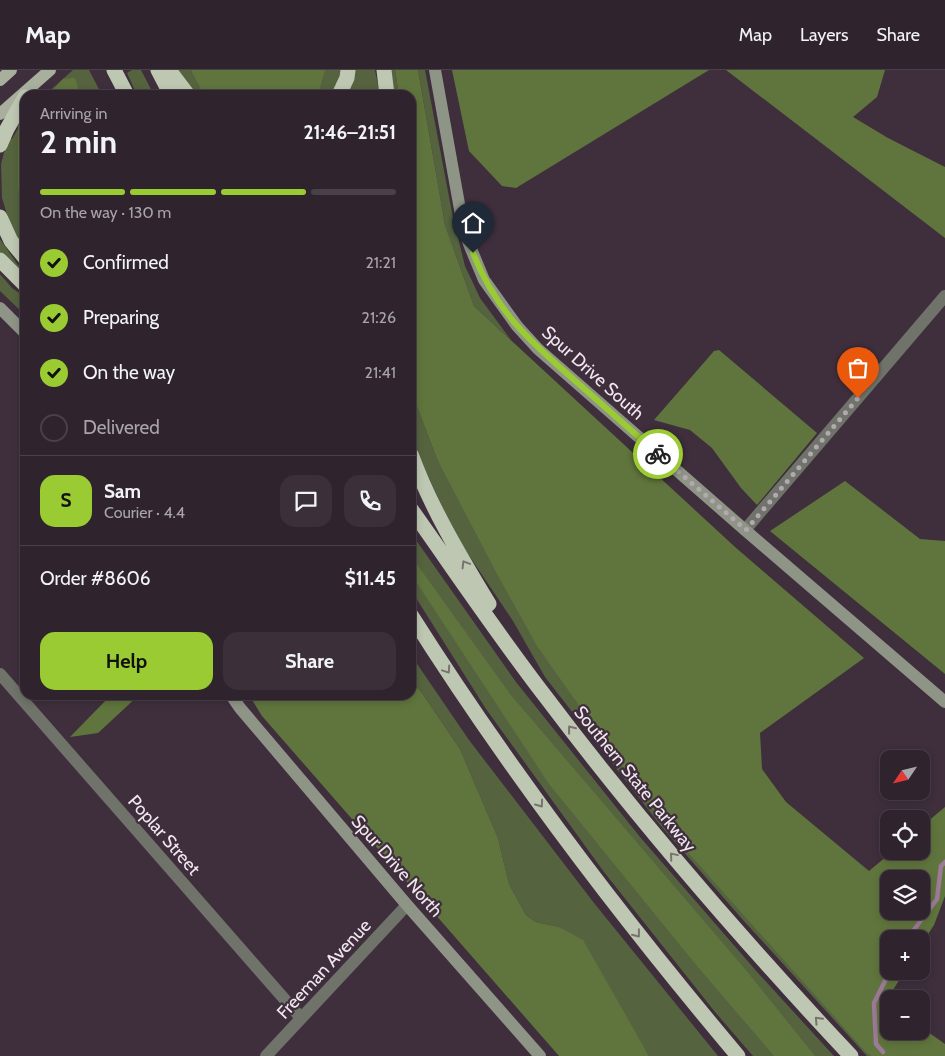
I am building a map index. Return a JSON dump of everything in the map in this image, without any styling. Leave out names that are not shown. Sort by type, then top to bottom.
[{"type":"highway","points":[[114,70],[124,90]]},
{"type":"highway","points":[[158,70],[168,90]]},
{"type":"highway","points":[[169,70],[184,90]]},
{"type":"highway","points":[[342,90],[348,70]]},
{"type":"highway","points":[[384,70],[386,90]]},
{"type":"highway","points":[[0,145],[20,106]]},
{"type":"highway","points":[[0,217],[11,242],[20,252]]},
{"type":"highway","points":[[0,260],[20,280]]},
{"type":"highway","points":[[416,467],[444,530],[544,696]]},
{"type":"highway","name":"Southern State Parkway","points":[[416,515],[544,696],[626,800],[704,893],[851,1056]]},
{"type":"highway","points":[[416,623],[514,767],[586,868],[662,965],[738,1056]]},
{"type":"highway","points":[[416,627],[430,645]]},
{"type":"main road","points":[[0,80],[11,70]]},
{"type":"main road","points":[[30,90],[50,70]]},
{"type":"main road","points":[[0,114],[20,98]]},
{"type":"street","name":"Spur Drive South","points":[[435,70],[461,215],[467,234],[484,280],[517,326],[538,349],[945,702]]},
{"type":"street","points":[[746,530],[945,296]]},
{"type":"street","points":[[0,308],[20,328]]},
{"type":"street","name":"Poplar Street","points":[[0,674],[20,697]]},
{"type":"street","name":"Poplar Street","points":[[23,700],[301,1018]]},
{"type":"street","name":"Spur Drive North","points":[[234,700],[407,905],[540,1056]]},
{"type":"street","name":"Freeman Avenue","points":[[266,1056],[407,905]]},
{"type":"green space","points":[[73,70],[89,70],[99,90],[51,90]]},
{"type":"green space","points":[[132,70],[141,70],[151,90],[135,90],[127,73]]},
{"type":"green space","points":[[177,70],[342,70],[335,90],[189,90]]},
{"type":"green space","points":[[191,70],[325,70],[319,90],[201,90]]},
{"type":"green space","points":[[355,70],[375,70],[379,90],[350,90],[354,81]]},
{"type":"green space","points":[[390,70],[395,70],[398,90],[392,90]]},
{"type":"green space","points":[[395,70],[418,70],[445,225],[474,306],[735,547],[864,658],[760,733],[762,769],[786,802],[869,871],[882,860],[930,860],[930,820],[945,807],[945,896],[934,925],[930,931],[880,930],[880,980],[899,980],[893,990],[880,990],[880,1040],[930,1040],[930,1033],[945,1044],[945,1056],[871,1056],[864,1050],[664,826],[537,646],[437,459],[416,404],[416,90],[398,90]]},
{"type":"green space","points":[[418,70],[425,70],[453,218],[465,266],[480,298],[511,340],[474,306],[445,225]]},
{"type":"green space","points":[[452,70],[709,70],[516,188],[502,186],[469,151]]},
{"type":"green space","points":[[726,70],[885,70],[877,97],[853,117],[888,138],[945,167],[945,238]]},
{"type":"green space","points":[[75,78],[79,90],[53,90],[63,79]]},
{"type":"green space","points":[[20,123],[20,198],[18,188],[18,125]]},
{"type":"green space","points":[[20,125],[20,245],[14,237],[2,198],[1,164],[8,137],[12,139]]},
{"type":"green space","points":[[0,239],[20,267],[20,276],[0,254]]},
{"type":"green space","points":[[0,274],[12,288],[20,294],[20,310],[0,291]]},
{"type":"green space","points":[[719,350],[817,433],[757,505],[741,488],[712,448],[690,430],[654,420],[714,351]]},
{"type":"green space","points":[[416,404],[437,459],[664,826],[871,1056],[867,1056],[743,920],[661,826],[545,677],[513,621],[456,536],[421,461],[416,446]]},
{"type":"green space","points":[[845,481],[920,539],[945,541],[945,674],[770,531]]},
{"type":"green space","points":[[416,540],[516,682],[640,837],[758,973],[834,1056],[753,1056],[715,1012],[604,872],[486,709],[416,598]]},
{"type":"green space","points":[[416,563],[510,694],[745,969],[815,1056],[774,1056],[697,966],[549,784],[416,582]]},
{"type":"green space","points":[[416,662],[469,740],[594,903],[718,1056],[649,1056],[620,1007],[559,927],[536,922],[526,915],[509,884],[498,838],[460,749],[416,686]]},
{"type":"green space","points":[[416,686],[460,749],[498,838],[509,884],[526,915],[536,922],[559,927],[583,940],[649,1056],[559,1056],[262,716],[252,700],[416,700]]},
{"type":"green space","points":[[106,700],[134,700],[98,733],[70,737]]},
{"type":"waterway","points":[[914,930],[937,899],[941,866],[945,862]]},
{"type":"waterway","points":[[883,1052],[876,1044],[874,1003],[886,980]]},
{"type":"way so far","points":[[658,454],[746,530],[858,398]]},
{"type":"route","points":[[473,253],[484,280],[517,326],[538,349],[658,454]]}]
